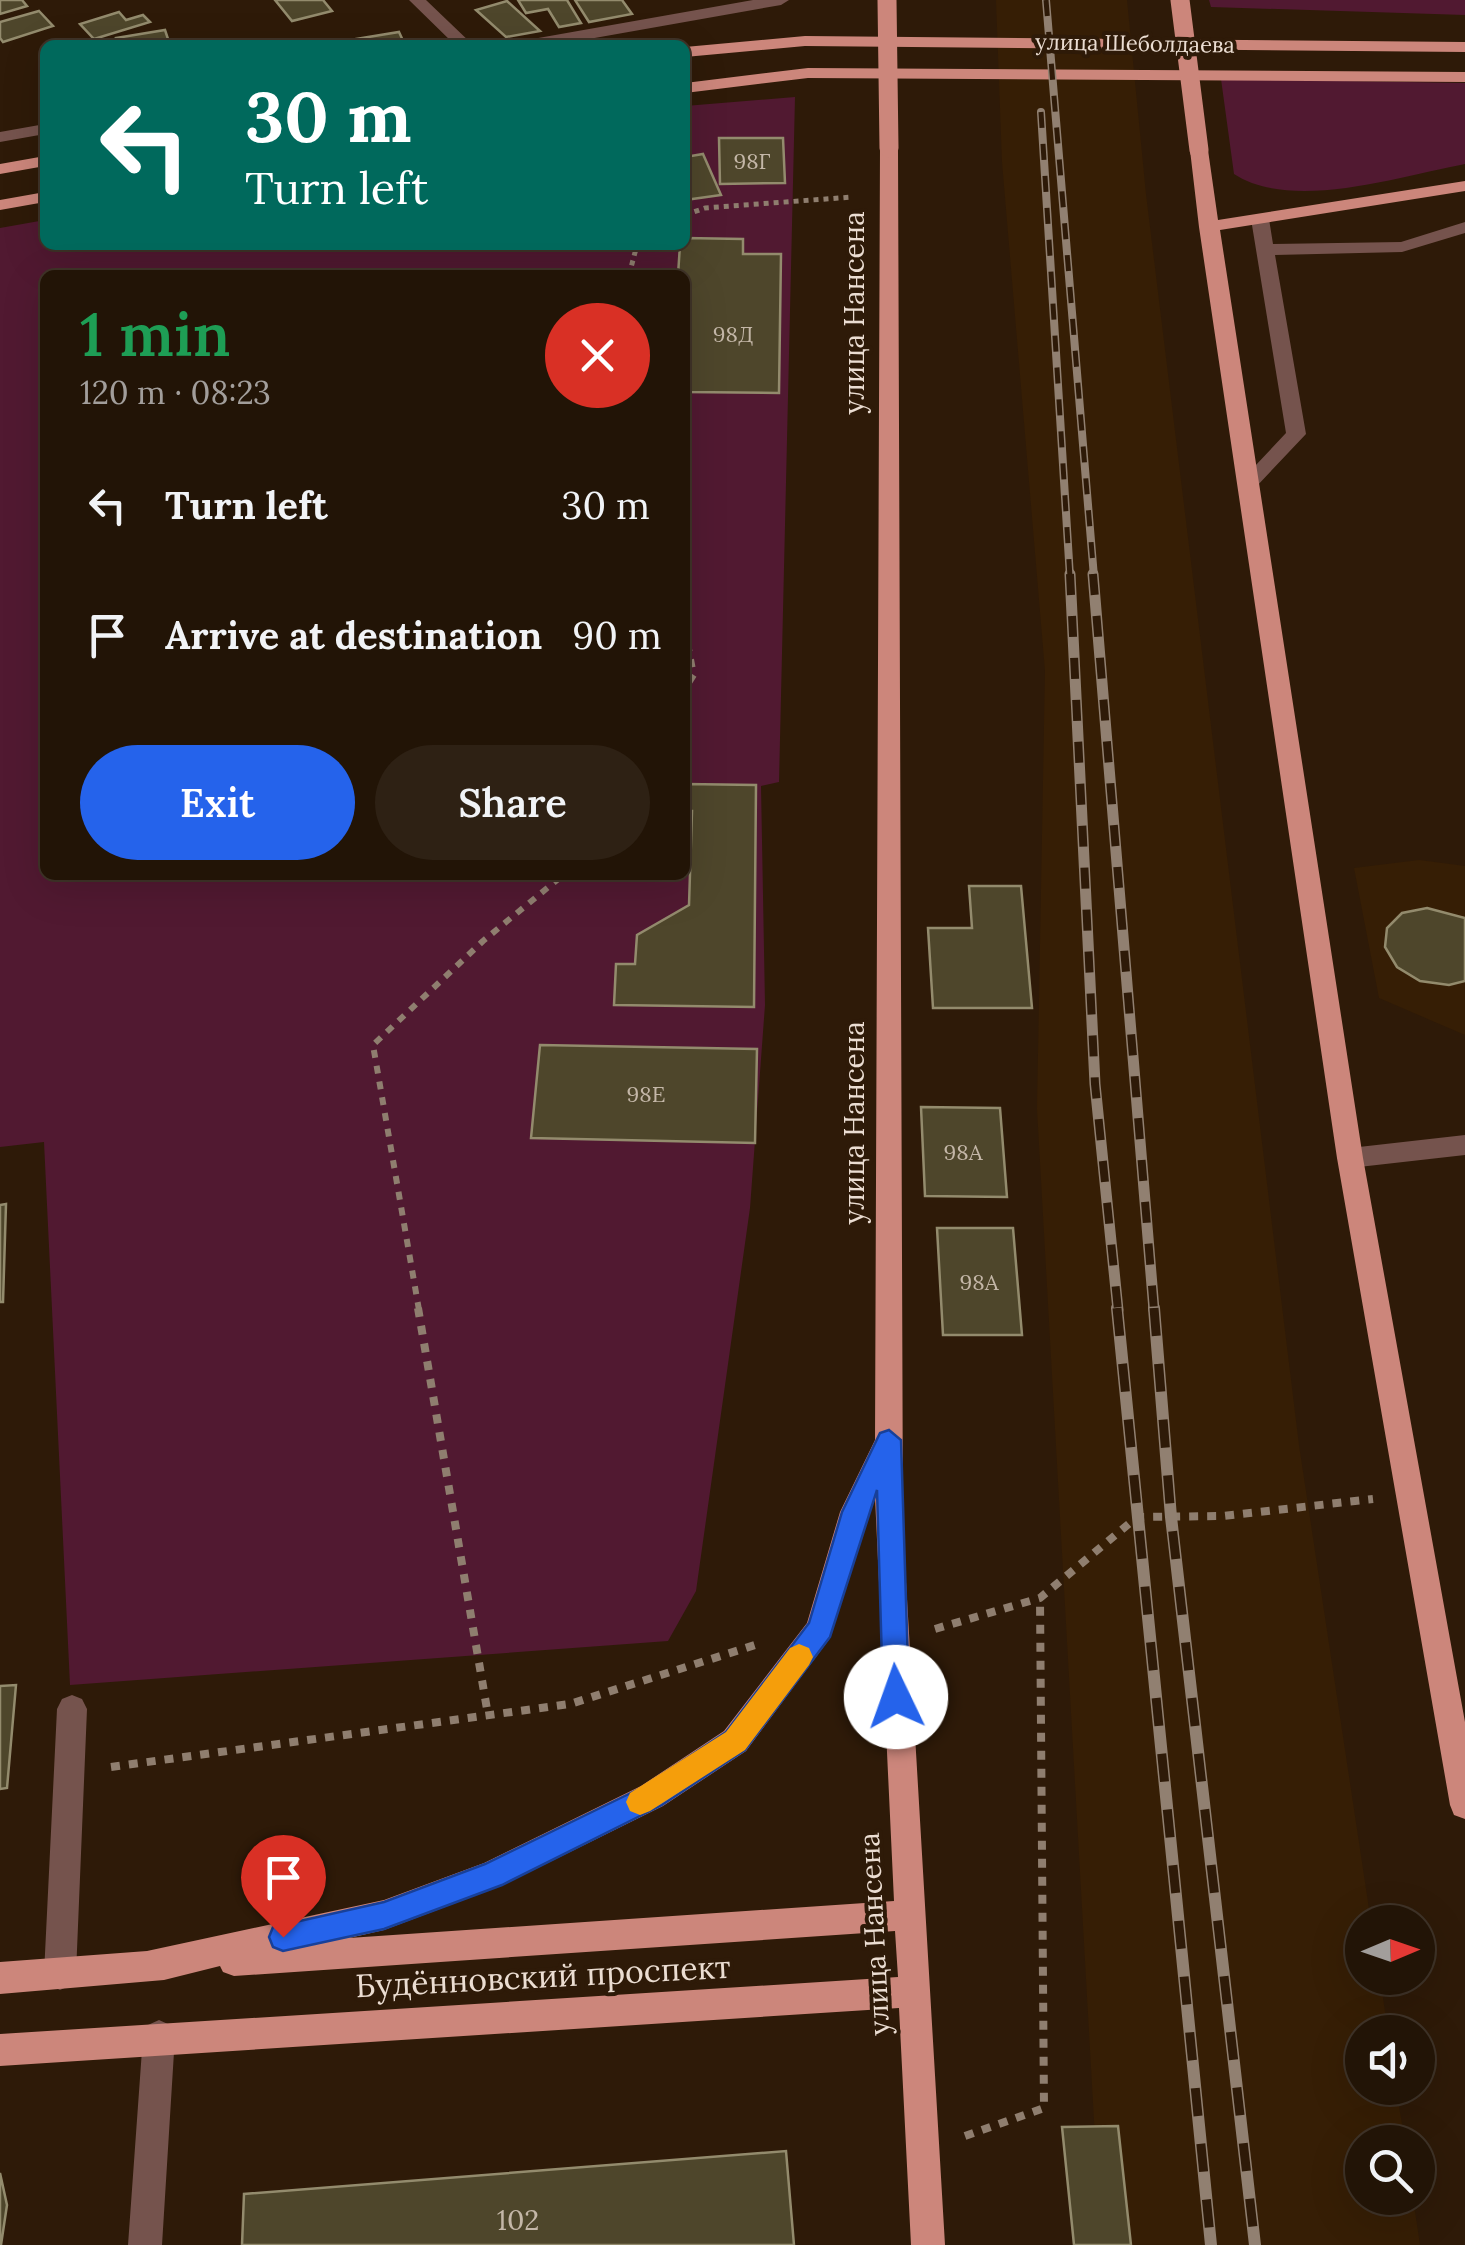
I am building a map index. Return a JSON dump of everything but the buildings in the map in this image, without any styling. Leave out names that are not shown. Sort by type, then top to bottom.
[{"type":"main road","name":"улица Нансена","points":[[887,0],[892,1628],[928,2245]]},
{"type":"main road","points":[[1180,0],[1208,226],[1350,1158],[1465,1805]]},
{"type":"main road","name":"улица Шеболдаева","points":[[690,51],[804,40],[1465,47]]},
{"type":"main road","name":"улица Шеболдаева","points":[[690,87],[808,73],[1465,77]]},
{"type":"main road","points":[[0,168],[40,162]]},
{"type":"main road","points":[[1208,226],[1465,186]]},
{"type":"main road","points":[[0,205],[40,198]]},
{"type":"main road","points":[[148,1966],[384,1915],[492,1875],[652,1796],[735,1741],[820,1629],[854,1512],[889,1440]]},
{"type":"main road","name":"Будённовский проспект","points":[[0,1978],[907,1916]]},
{"type":"main road","name":"Будённовский проспект","points":[[0,2050],[159,2036],[911,1992]]},
{"type":"street","points":[[417,0],[460,40]]},
{"type":"street","points":[[556,40],[781,0]]},
{"type":"street","points":[[0,136],[40,130]]},
{"type":"street","points":[[1248,484],[1296,434],[1260,218]]},
{"type":"street","points":[[1265,250],[1402,246],[1465,227]]},
{"type":"street","points":[[1350,1158],[1465,1145]]},
{"type":"street","points":[[60,1974],[72,1709]]},
{"type":"street","points":[[145,2245],[159,2036]]},
{"type":"path","points":[[690,213],[705,208],[889,194]]},
{"type":"path","points":[[690,654],[694,675],[690,681]]},
{"type":"path","points":[[488,1715],[374,1044],[483,941],[557,880]]},
{"type":"path","points":[[892,1628],[942,1629],[1040,1598],[1137,1517],[1222,1516],[1409,1495]]},
{"type":"path","points":[[922,2152],[1044,2108],[1040,1598]]},
{"type":"path","points":[[68,1773],[570,1704],[712,1655],[820,1629]]},
{"type":"shaded area","points":[[996,0],[1127,0],[1146,194],[1299,1445],[1368,1905],[1345,1905],[1345,1995],[1383,1995],[1385,2015],[1345,2015],[1345,2105],[1399,2105],[1402,2125],[1345,2125],[1345,2215],[1416,2215],[1420,2245],[1101,2245],[1037,1109],[1045,671],[1002,162]]},
{"type":"shaded area","points":[[1209,0],[1465,0],[1465,15],[1211,7]]},
{"type":"shaded area","points":[[1221,79],[1465,83],[1465,164],[1347,188],[1286,190],[1258,185],[1234,174]]},
{"type":"shaded area","points":[[795,97],[779,782],[761,786],[765,1005],[750,1208],[696,1591],[668,1641],[70,1685],[44,1142],[0,1147],[0,228],[40,221],[40,250],[690,250],[690,106]]},
{"type":"shaded area","points":[[1419,860],[1465,866],[1465,1035],[1379,998],[1354,868]]},
{"type":"railway","points":[[1046,0],[1094,577]]},
{"type":"railway","points":[[1041,112],[1070,577]]},
{"type":"railway","points":[[1070,574],[1095,1084],[1118,1310]]},
{"type":"railway","points":[[1093,574],[1154,1310]]},
{"type":"railway","points":[[1117,1308],[1211,2245]]},
{"type":"railway","points":[[1154,1308],[1171,1517],[1255,2245]]},
{"type":"slow traffic","points":[[640,1802],[735,1741],[799,1657]]},
{"type":"route","points":[[283,1937],[384,1915],[492,1875],[652,1796],[735,1741],[820,1629],[854,1512],[889,1440],[888,1531],[896,1697]]}]
